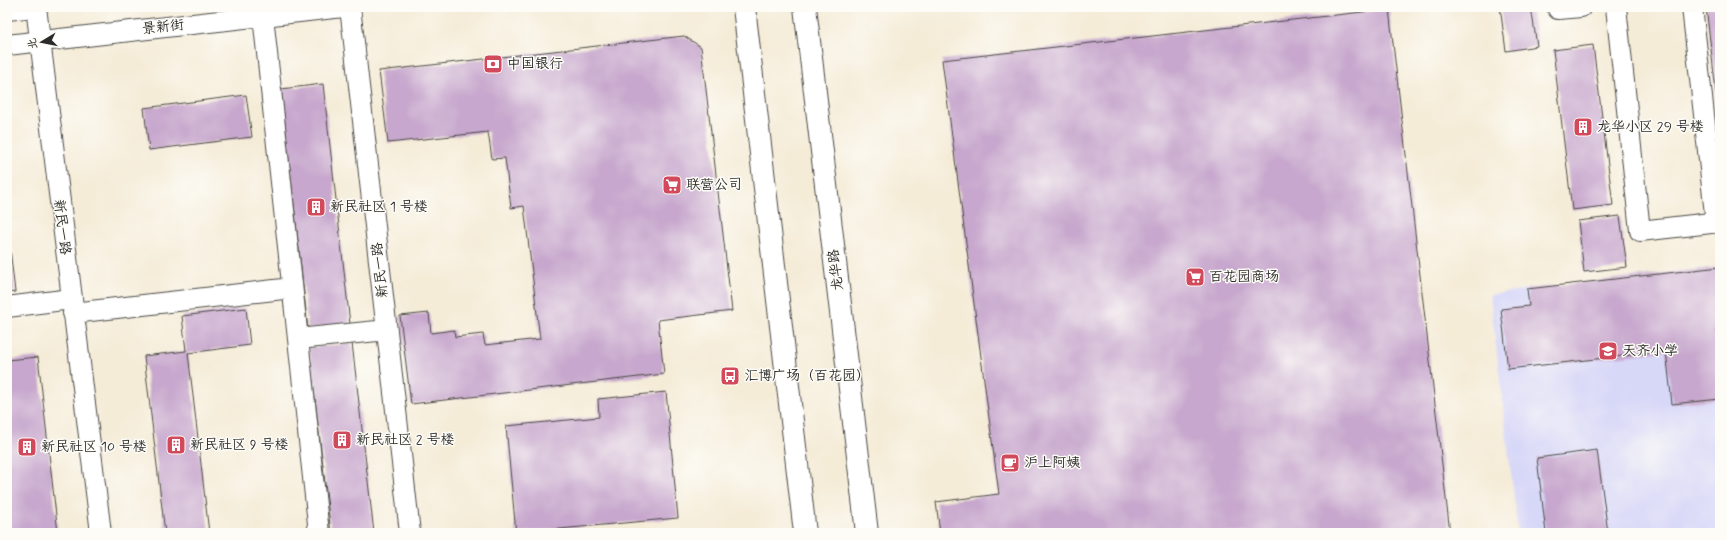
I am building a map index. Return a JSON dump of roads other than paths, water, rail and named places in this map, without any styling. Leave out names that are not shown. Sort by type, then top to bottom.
[{"type":"main road","points":[[744,7],[805,533]]},
{"type":"main road","name":"龙华路","points":[[805,7],[867,533]]},
{"type":"street","points":[[7,10],[35,7]]},
{"type":"street","name":"新民一路","points":[[35,7],[101,533]]},
{"type":"street","name":"景新街","points":[[7,45],[343,7]]},
{"type":"street","name":"新民一路","points":[[350,7],[410,533]]},
{"type":"street","points":[[1558,7],[1558,9],[1581,7]]},
{"type":"street","points":[[1616,7],[1640,231],[1718,222],[1692,7]]},
{"type":"street","points":[[262,16],[319,533]]},
{"type":"street","points":[[7,307],[72,306],[292,288]]},
{"type":"street","points":[[298,339],[387,330]]},
{"type":"place","name":"中国银行","points":[[493,64]]},
{"type":"place","name":"龙华小区 29 号楼","points":[[1583,127]]},
{"type":"place","name":"联营公司","points":[[672,185]]},
{"type":"place","name":"新民社区 1 号楼","points":[[316,207]]},
{"type":"place","name":"百花园商场","points":[[1195,277]]},
{"type":"place","name":"天齐小学","points":[[1608,351]]},
{"type":"place","name":"汇博广场（百花园）","points":[[730,376]]},
{"type":"place","name":"新民社区 2 号楼","points":[[342,440]]},
{"type":"place","name":"新民社区 9 号楼","points":[[176,445]]},
{"type":"place","name":"新民社区 10 号楼","points":[[27,447]]},
{"type":"place","name":"沪上阿姨","points":[[1010,463]]}]
